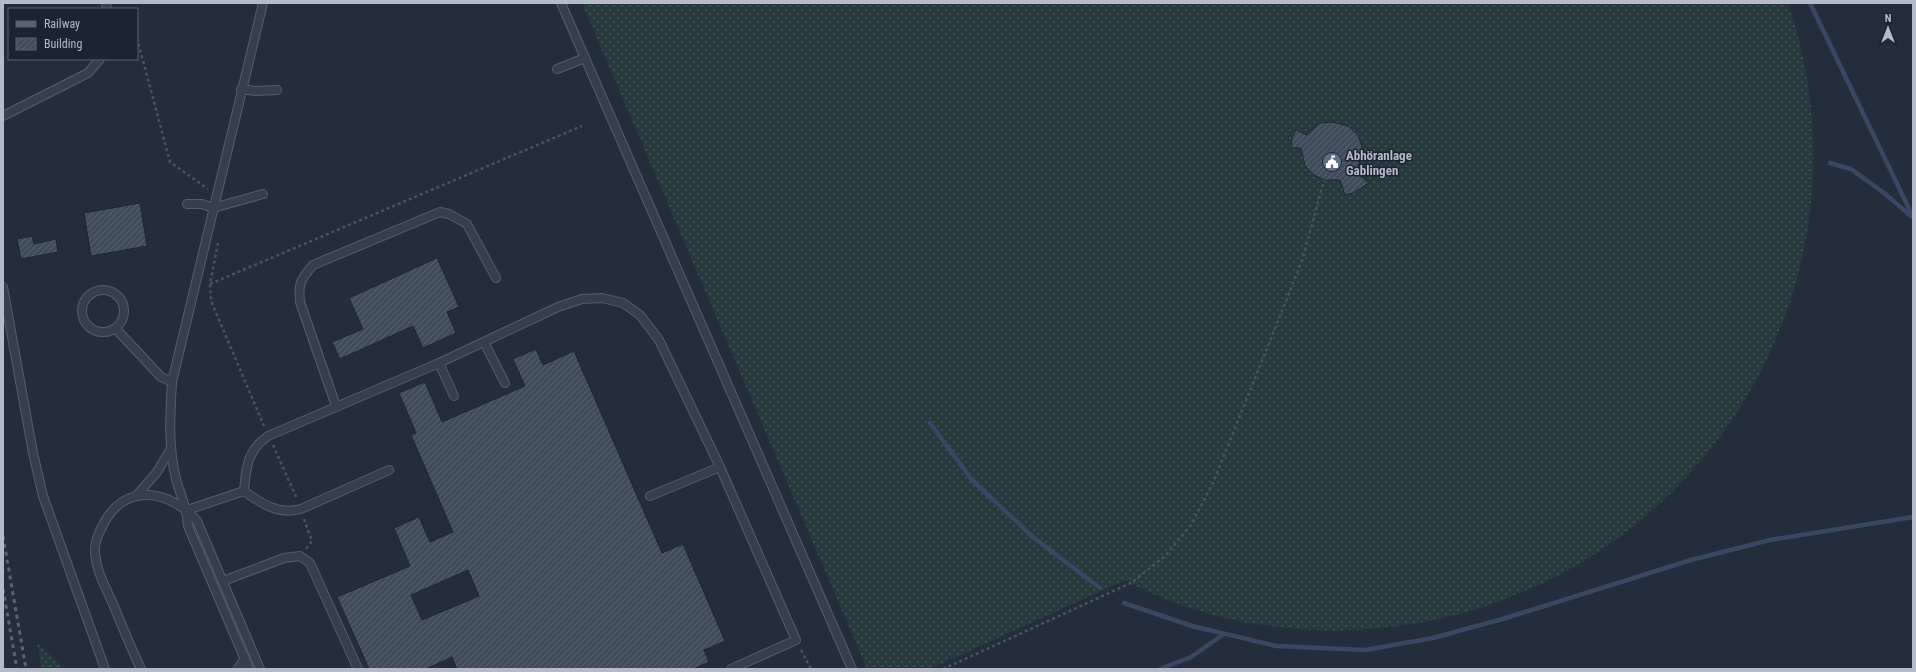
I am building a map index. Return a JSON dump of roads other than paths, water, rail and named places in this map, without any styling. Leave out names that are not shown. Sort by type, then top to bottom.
[{"type":"lane","points":[[249,669],[188,526],[187,510],[176,480],[170,450],[169,421],[172,382],[241,89],[263,3]]},
{"type":"lane","points":[[561,3],[852,669]]},
{"type":"lane","points":[[557,69],[585,58]]},
{"type":"lane","points":[[3,116],[88,73],[99,60]]},
{"type":"lane","points":[[241,89],[256,91],[277,90]]},
{"type":"lane","points":[[187,204],[202,204],[213,208],[263,194]]},
{"type":"lane","points":[[336,406],[300,302],[299,290],[302,278],[313,265],[440,212],[449,214],[467,224],[496,278]]},
{"type":"lane","points":[[3,287],[33,453],[43,496],[105,669]]},
{"type":"lane","points":[[104,290],[116,294],[121,299],[125,311],[124,318],[116,329],[102,333],[92,330],[86,325],[82,312],[83,304],[90,294],[104,290]]},
{"type":"lane","points":[[244,491],[247,463],[253,449],[268,436],[439,363],[558,307],[582,299],[602,298],[623,303],[640,315],[659,340],[720,467],[796,640],[731,669]]},
{"type":"lane","points":[[116,329],[161,377],[172,382]]},
{"type":"lane","points":[[484,342],[505,383]]},
{"type":"lane","points":[[439,363],[454,396]]},
{"type":"lane","points":[[141,669],[97,567],[95,551],[98,537],[108,515],[119,505],[137,494],[157,472],[170,450]]},
{"type":"lane","points":[[650,496],[720,467]]},
{"type":"lane","points":[[244,491],[265,506],[275,510],[291,511],[301,509],[389,470]]},
{"type":"lane","points":[[187,510],[244,491]]},
{"type":"lane","points":[[137,494],[155,496],[173,501],[187,510],[197,522],[260,669]]},
{"type":"lane","points":[[222,581],[284,558],[300,556],[310,563],[358,669]]},
{"type":"lane","points":[[238,669],[245,658]]},
{"type":"waterway","points":[[1810,3],[1913,217]]},
{"type":"waterway","points":[[1830,163],[1851,169],[1884,193],[1911,216]]},
{"type":"waterway","points":[[930,423],[972,480],[1034,538],[1100,588]]},
{"type":"waterway","points":[[1124,603],[1192,626],[1276,646],[1365,650],[1433,638],[1506,618],[1691,560],[1770,540],[1913,517]]},
{"type":"waterway","points":[[1160,669],[1191,657],[1224,634]]},
{"type":"railway","points":[[3,536],[26,669]]},
{"type":"railway","points":[[3,589],[17,669]]},
{"type":"place","name":"Abhöranlage Gablingen","points":[[1332,162]]}]
